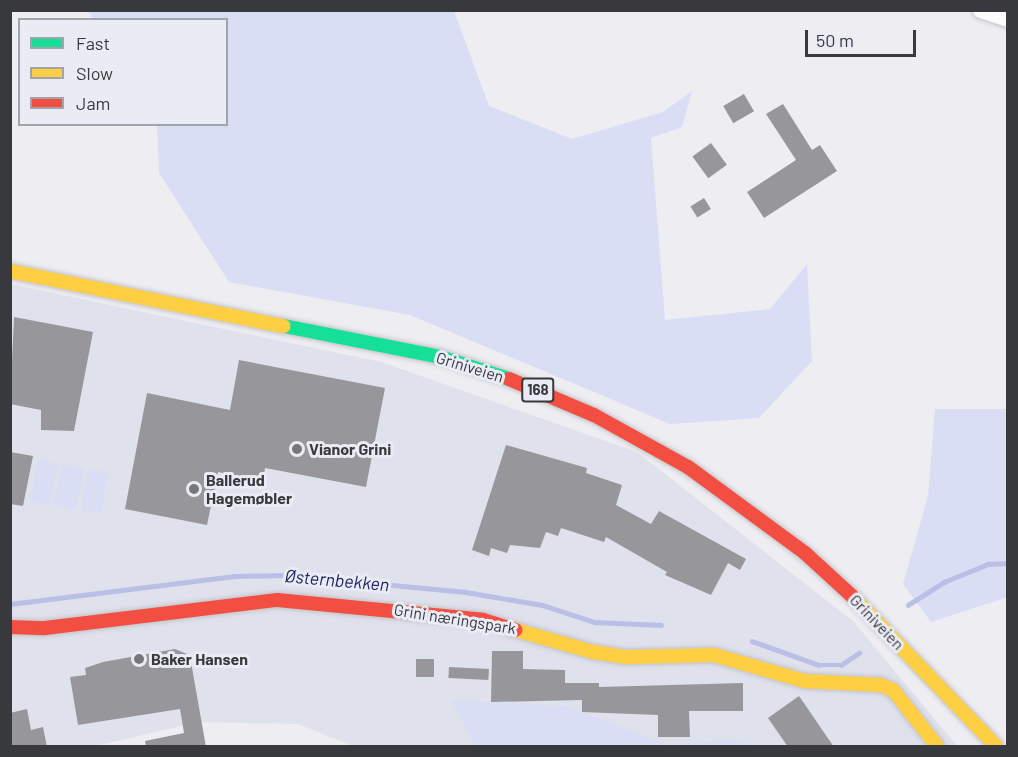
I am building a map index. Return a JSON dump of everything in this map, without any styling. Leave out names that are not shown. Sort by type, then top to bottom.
[{"type":"main road","name":"Griniveien","points":[[10,271],[432,355],[510,379],[594,415],[688,467],[805,552],[868,611],[963,716],[996,747]]},
{"type":"main road","name":"Grini næringspark","points":[[10,627],[45,628],[277,600],[483,620],[593,652],[626,657],[714,655],[804,681],[881,685],[893,690],[937,747]]},
{"type":"main road","name":"Griniveien","points":[[963,716],[983,747]]},
{"type":"street","points":[[980,10],[1008,19]]},
{"type":"shaded area","points":[[87,11],[454,11],[489,106],[572,139],[663,112],[692,91],[682,127],[651,138],[665,320],[770,309],[807,264],[812,361],[759,418],[670,424],[410,315],[229,282],[159,173],[157,126],[228,126],[228,18],[92,18]]},
{"type":"shaded area","points":[[10,284],[381,362],[637,452],[854,622],[957,746],[353,746],[298,724],[198,722],[95,746],[11,746]]},
{"type":"shaded area","points":[[935,409],[1007,409],[1008,597],[931,622],[903,584],[928,496]]},
{"type":"shaded area","points":[[38,460],[58,464],[50,505],[30,501]]},
{"type":"shaded area","points":[[63,464],[84,469],[75,510],[54,505]]},
{"type":"shaded area","points":[[89,469],[109,473],[101,514],[81,510]]},
{"type":"shaded area","points":[[450,700],[566,706],[669,745],[729,740],[765,746],[466,746],[474,743]]},
{"type":"building","points":[[744,94],[754,111],[733,123],[723,106]]},
{"type":"building","points":[[783,104],[812,150],[820,145],[837,171],[764,218],[747,192],[796,160],[766,114]]},
{"type":"building","points":[[711,143],[727,165],[708,178],[692,157]]},
{"type":"building","points":[[704,198],[711,209],[697,218],[690,206]]},
{"type":"building","points":[[14,317],[93,332],[74,431],[41,430],[41,410],[10,404]]},
{"type":"building","points":[[239,360],[385,388],[366,487],[265,468],[263,481],[218,472],[207,525],[125,509],[147,393],[230,410]]},
{"type":"building","points":[[506,445],[587,468],[586,473],[622,485],[616,505],[651,524],[659,511],[746,559],[740,570],[728,563],[711,595],[665,575],[667,572],[606,537],[604,542],[561,528],[558,536],[546,532],[540,548],[510,545],[507,553],[491,548],[489,556],[472,550]]},
{"type":"building","points":[[10,452],[33,456],[23,506],[10,504]]},
{"type":"building","points":[[175,649],[187,654],[185,659],[191,662],[206,747],[146,747],[145,741],[184,733],[180,709],[78,725],[70,677],[86,675],[85,668],[103,662]]},
{"type":"building","points":[[492,651],[523,651],[523,669],[565,670],[565,683],[599,683],[599,687],[743,683],[743,711],[689,711],[690,737],[658,737],[658,715],[582,712],[582,700],[491,702]]},
{"type":"building","points":[[416,659],[434,659],[434,677],[416,677]]},
{"type":"building","points":[[449,667],[489,669],[488,680],[448,678]]},
{"type":"building","points":[[799,696],[834,747],[788,747],[768,718]]},
{"type":"building","points":[[27,709],[31,730],[43,727],[47,747],[10,747],[10,713]]},
{"type":"waterway","name":"Østernbekken","points":[[908,605],[944,582],[988,564],[1008,563]]},
{"type":"waterway","name":"Østernbekken","points":[[10,604],[236,576],[286,575],[466,592],[542,605],[595,622],[661,625]]},
{"type":"waterway","name":"Østernbekken","points":[[752,641],[819,665],[841,665],[859,653]]},
{"type":"traffic: fast","points":[[284,326],[440,357],[509,379]]},
{"type":"traffic: slow","points":[[10,271],[284,326]]},
{"type":"traffic: slow","points":[[852,596],[996,746]]},
{"type":"traffic: slow","points":[[516,630],[593,652],[626,657],[714,655],[804,681],[881,685],[893,690],[937,746]]},
{"type":"traffic: jam","points":[[509,379],[594,415],[688,467],[805,553],[852,596]]},
{"type":"traffic: jam","points":[[10,627],[45,628],[277,600],[483,620],[516,630]]},
{"type":"place","name":"Vianor Grini","points":[[297,449]]},
{"type":"place","name":"Ballerud Hagemøbler","points":[[194,489]]},
{"type":"place","name":"Baker Hansen","points":[[139,659]]}]
